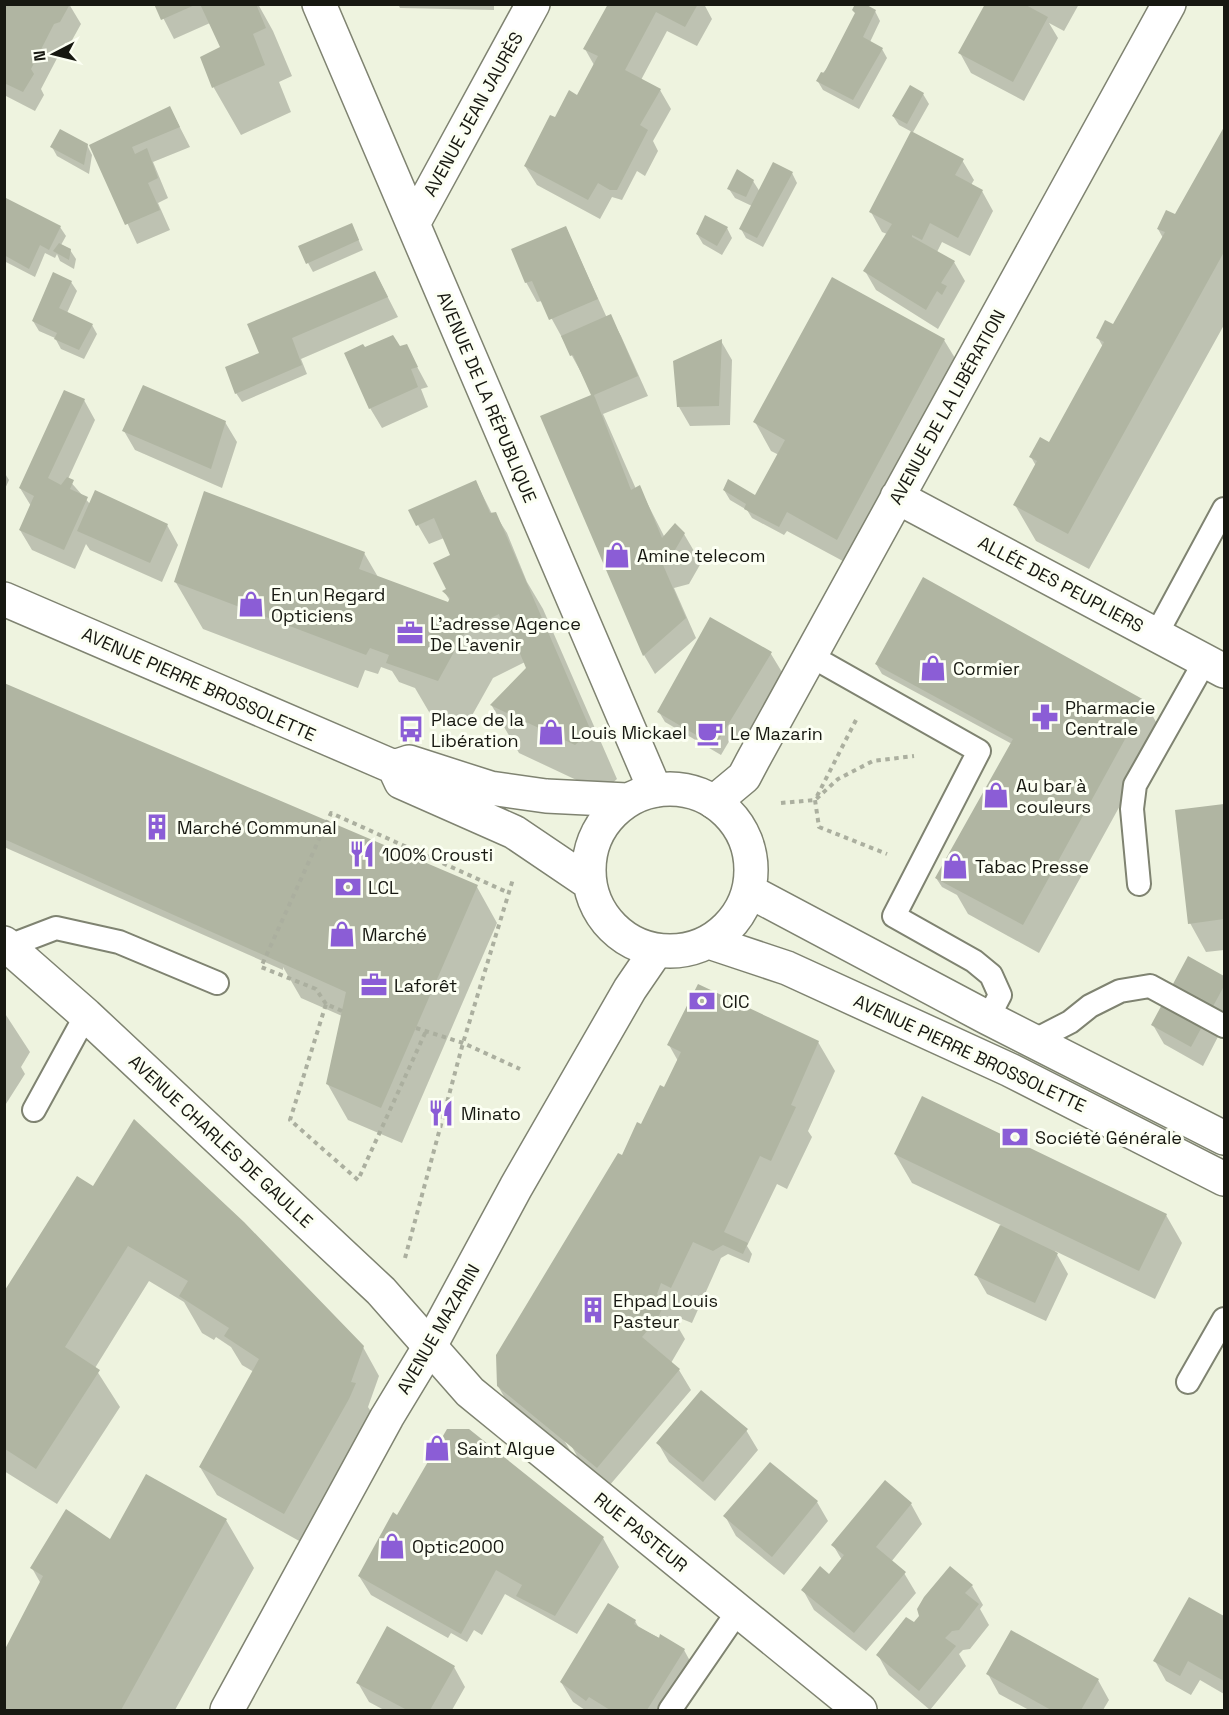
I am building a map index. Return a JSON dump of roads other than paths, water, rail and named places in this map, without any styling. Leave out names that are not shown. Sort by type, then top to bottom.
[{"type":"street","name":"AVENUE DE LA RÉPUBLIQUE","points":[[319,4],[413,224],[641,795]]},
{"type":"street","name":"AVENUE JEAN JAURÈS","points":[[413,224],[533,4]]},
{"type":"street","name":"AVENUE DE LA LIBÉRATION","points":[[714,802],[744,777],[1169,4]]},
{"type":"street","name":"ALLÉE DES PEUPLIERS","points":[[897,497],[1215,666]]},
{"type":"street","name":"AVENUE PIERRE BROSSOLETTE","points":[[4,599],[394,767],[401,782],[514,832],[588,882]]},
{"type":"street","name":"AVENUE PIERRE BROSSOLETTE","points":[[394,767],[409,762],[490,788],[580,800],[641,795]]},
{"type":"street","points":[[686,790],[714,802],[731,816],[744,835],[750,857],[749,891],[730,926],[709,942],[684,951],[656,951],[625,939],[601,914],[588,882],[591,848],[604,821],[641,795],[686,790]]},
{"type":"street","name":"AVENUE PIERRE BROSSOLETTE","points":[[749,891],[988,1018],[1224,1138]]},
{"type":"street","name":"AVENUE PIERRE BROSSOLETTE","points":[[709,942],[787,968],[1010,1070],[1224,1179]]},
{"type":"street","name":"AVENUE CHARLES DE GAULLE","points":[[7,945],[86,1015],[381,1291],[430,1346]]},
{"type":"street","name":"AVENUE MAZARIN","points":[[227,1710],[516,1187],[630,989],[656,951]]},
{"type":"street","points":[[918,1028],[966,1033],[988,1018]]},
{"type":"street","name":"RUE PASTEUR","points":[[430,1346],[470,1392],[860,1710]]},
{"type":"lane","points":[[1156,634],[1224,509]]},
{"type":"lane","points":[[811,656],[980,751],[894,916],[974,961],[991,975],[1000,995],[988,1018]]},
{"type":"lane","points":[[1139,884],[1132,808],[1135,785],[1215,666]]},
{"type":"lane","points":[[7,945],[56,928],[119,942],[217,983]]},
{"type":"lane","points":[[1035,1040],[1070,1022],[1090,1006],[1120,991],[1150,986],[1224,1026]]},
{"type":"lane","points":[[34,1110],[86,1015]]},
{"type":"lane","points":[[1188,1382],[1224,1319]]},
{"type":"lane","points":[[670,1710],[738,1611]]},
{"type":"place","name":"Amine telecom","points":[[617,555]]},
{"type":"place","name":"En un Regard Opticiens","points":[[251,604]]},
{"type":"place","name":"L'adresse Agence De L'avenir","points":[[410,633]]},
{"type":"place","name":"Cormier","points":[[933,668]]},
{"type":"place","name":"Pharmacie Centrale","points":[[1045,717]]},
{"type":"place","name":"Place de la Libération","points":[[411,729]]},
{"type":"place","name":"Louis Mickael","points":[[551,732]]},
{"type":"place","name":"Le Mazarin","points":[[710,733]]},
{"type":"place","name":"Au bar à couleurs","points":[[996,795]]},
{"type":"place","name":"Marché Communal","points":[[157,827]]},
{"type":"place","name":"100% Crousti","points":[[362,854]]},
{"type":"place","name":"Tabac Presse","points":[[955,866]]},
{"type":"place","name":"LCL","points":[[348,887]]},
{"type":"place","name":"Marché","points":[[342,934]]},
{"type":"place","name":"Laforêt","points":[[374,985]]},
{"type":"place","name":"CIC","points":[[702,1001]]},
{"type":"place","name":"Minato","points":[[441,1113]]},
{"type":"place","name":"Société Générale","points":[[1015,1137]]},
{"type":"place","name":"Ehpad Louis Pasteur","points":[[593,1310]]},
{"type":"place","name":"Saint Algue","points":[[437,1448]]},
{"type":"place","name":"Optic2000","points":[[392,1546]]}]
